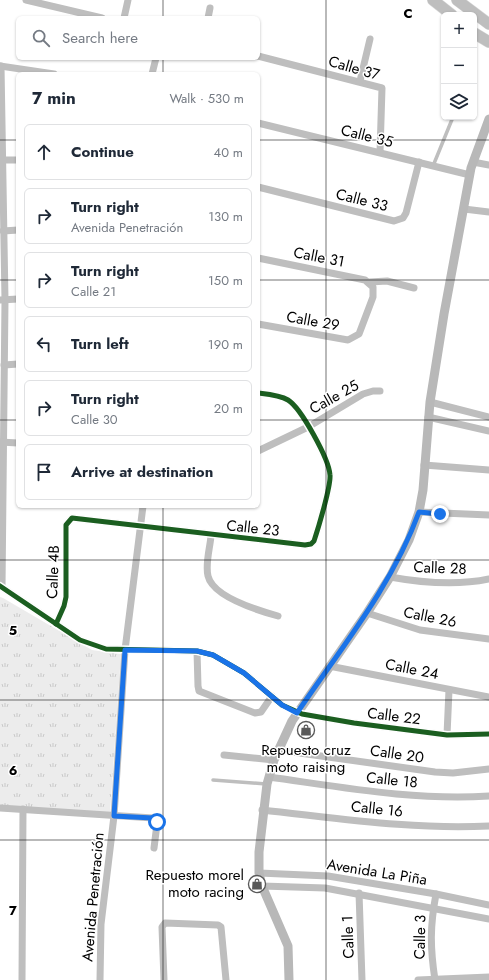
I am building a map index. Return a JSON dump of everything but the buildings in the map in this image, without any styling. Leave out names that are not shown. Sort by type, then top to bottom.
[{"type":"highway","points":[[433,0],[448,12]]},
{"type":"highway","points":[[457,0],[489,24]]},
{"type":"highway","points":[[477,35],[489,42]]},
{"type":"main road","points":[[289,980],[288,946],[262,886],[259,873],[262,810],[268,781],[278,750],[292,721],[367,613],[390,576],[409,540],[419,512],[424,490],[424,465],[430,402],[470,175],[473,162],[489,120]]},
{"type":"street","points":[[26,0],[38,1],[94,16]]},
{"type":"street","points":[[124,16],[128,0]]},
{"type":"street","points":[[208,16],[210,8]]},
{"type":"street","points":[[360,81],[370,39]]},
{"type":"street","name":"Calle 37","points":[[260,56],[380,86],[383,92],[380,152]]},
{"type":"street","points":[[152,72],[156,60]]},
{"type":"street","points":[[1,587],[1,442],[4,365],[0,66],[40,72]]},
{"type":"street","name":"Calle 35","points":[[260,123],[470,175]]},
{"type":"street","points":[[1,160],[16,160]]},
{"type":"street","name":"Calle 33","points":[[260,188],[394,221],[403,218],[406,213],[419,162]]},
{"type":"street","points":[[473,162],[489,165]]},
{"type":"street","points":[[464,209],[489,212]]},
{"type":"street","points":[[3,231],[16,230]]},
{"type":"street","name":"Calle 31","points":[[260,258],[365,280],[371,285],[387,281],[414,288]]},
{"type":"street","name":"Calle 29","points":[[260,324],[343,340],[354,338],[364,326],[374,297],[371,285]]},
{"type":"street","points":[[2,300],[16,299]]},
{"type":"street","points":[[4,365],[16,364]]},
{"type":"street","name":"Calle 25","points":[[260,450],[308,426],[363,394],[373,391],[380,391]]},
{"type":"street","points":[[260,393],[288,400],[295,406],[308,426]]},
{"type":"street","points":[[430,402],[489,417]]},
{"type":"street","points":[[428,416],[489,431]]},
{"type":"street","name":"Calle 23","points":[[69,520],[77,518],[211,536],[305,545],[311,544],[316,536],[330,475],[320,448],[308,426]]},
{"type":"street","points":[[1,442],[16,443]]},
{"type":"street","points":[[424,465],[489,470]]},
{"type":"street","name":"Avenida Penetración","points":[[100,980],[101,924],[114,816],[125,650],[130,599],[143,508]]},
{"type":"street","points":[[419,512],[489,515]]},
{"type":"street","name":"Calle 4B","points":[[56,624],[64,606],[66,597],[66,529],[69,520]]},
{"type":"street","points":[[211,536],[207,570],[211,582],[220,591],[233,599],[278,616]]},
{"type":"street","name":"Calle 28","points":[[390,576],[408,580],[456,584],[489,579]]},
{"type":"street","name":"Calle 22","points":[[1,587],[86,644],[99,648],[125,650],[197,651],[213,655],[244,673],[289,710],[297,713],[341,722],[447,735],[489,734]]},
{"type":"street","name":"Calle 26","points":[[367,613],[420,630],[489,639]]},
{"type":"street","points":[[197,651],[198,686],[200,691],[255,713],[261,712],[272,696]]},
{"type":"street","name":"Calle 24","points":[[329,666],[489,697]]},
{"type":"street","points":[[447,735],[449,690]]},
{"type":"street","name":"Calle 20","points":[[278,750],[434,772],[453,773],[489,769]]},
{"type":"street","points":[[224,755],[274,760]]},
{"type":"street","name":"Calle 18","points":[[268,781],[415,796],[489,796]]},
{"type":"street","points":[[0,808],[148,817],[156,819],[157,824],[154,848]]},
{"type":"street","points":[[22,980],[23,809]]},
{"type":"street","name":"Calle 16","points":[[262,810],[410,825],[468,827],[489,826]]},
{"type":"street","name":"Avenida La Piña","points":[[259,873],[328,876],[436,894],[489,905]]},
{"type":"street","name":"Avenida La Piña","points":[[262,886],[325,888],[359,893],[489,919]]},
{"type":"street","name":"Calle 1","points":[[359,893],[362,980]]},
{"type":"street","name":"Calle 3","points":[[435,980],[430,944],[436,894]]},
{"type":"street","points":[[164,980],[162,924],[165,923],[218,925],[223,931],[226,980]]},
{"type":"street","points":[[418,980],[489,977]]},
{"type":"lane","points":[[434,166],[452,120]]},
{"type":"lane","points":[[213,780],[268,781]]},
{"type":"green space","points":[[0,597],[92,650],[121,654],[110,813],[0,808]]},
{"type":"cycle path","points":[[56,624],[64,606],[66,597],[66,525],[72,518],[305,545],[311,544],[314,541],[330,481],[330,475],[325,458],[307,423],[288,400],[273,395],[260,393]]},
{"type":"cycle path","points":[[0,586],[80,640],[106,649],[197,651],[213,655],[244,673],[282,705],[302,714],[354,723],[447,735],[489,734]]},
{"type":"place","name":"Repuesto cruz moto raising","points":[[306,730]]},
{"type":"place","name":"Repuesto morel moto racing","points":[[257,884]]},
{"type":"route","points":[[157,822],[156,819],[153,818],[114,816],[125,650],[197,651],[213,655],[244,673],[282,705],[297,713],[367,613],[390,576],[409,540],[419,512],[440,514]]}]
